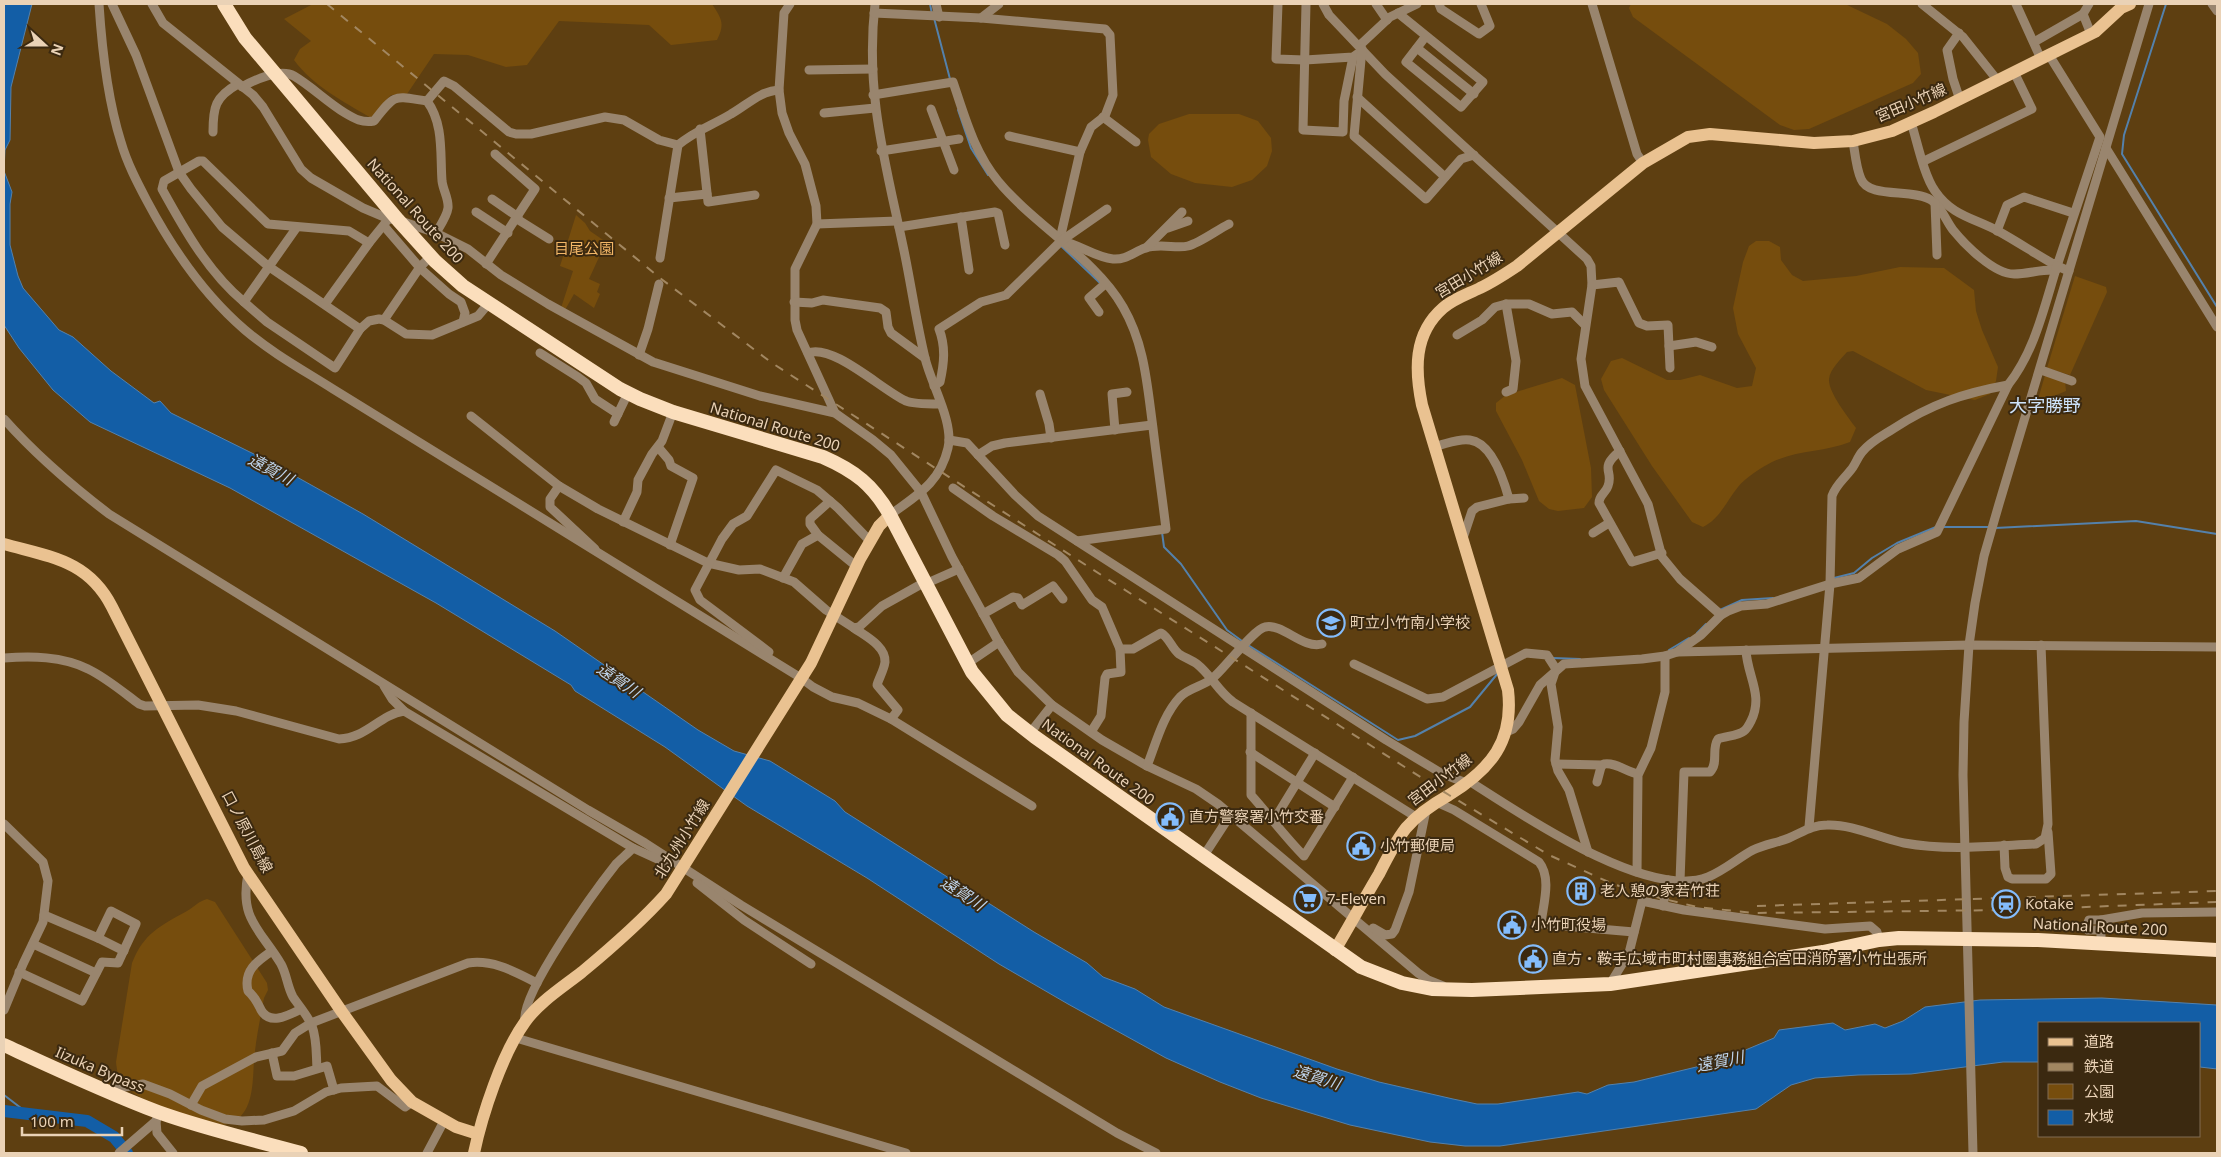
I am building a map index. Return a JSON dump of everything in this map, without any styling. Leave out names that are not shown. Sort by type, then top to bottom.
[{"type":"highway","name":"National Route 200","points":[[224,4],[244,38],[390,222],[463,286],[628,393],[673,412],[823,457],[843,465],[865,480],[880,497],[890,514],[968,663],[987,693],[1007,715],[1335,950],[1361,967],[1384,978],[1417,986],[1455,990],[1610,984],[1823,952],[1879,940],[1967,944],[2101,937],[2217,950]]},
{"type":"highway","name":"Iizuka Bypass","points":[[4,1044],[106,1090],[158,1117],[301,1153]]},
{"type":"highway","points":[[4,1054],[198,1135],[269,1153]]},
{"type":"main road","name":"宮田小竹線","points":[[1335,950],[1400,836],[1426,810],[1468,782],[1492,758],[1506,732],[1511,710],[1508,690],[1436,446],[1422,405],[1416,376],[1417,359],[1425,332],[1443,308],[1499,278],[1643,163],[1675,143],[1698,134],[1814,143],[1853,142],[1892,131],[1960,100],[2091,34],[2121,8],[2130,4]]},
{"type":"main road","name":"北九州小竹線","points":[[474,1153],[478,1134],[499,1074],[525,1022],[552,996],[639,923],[686,869],[799,678],[818,650],[856,566],[883,520],[890,514]]},
{"type":"main road","name":"口ノ原川島線","points":[[4,544],[74,565],[89,575],[109,600],[248,874],[342,1012],[391,1080],[412,1102],[444,1121],[478,1134]]},
{"type":"street","points":[[99,4],[110,100],[121,144],[136,180],[161,227],[184,264],[209,296],[262,343],[799,678]]},
{"type":"street","points":[[112,4],[136,55],[179,172],[222,226],[268,266],[360,329]]},
{"type":"street","points":[[152,4],[163,23],[263,107],[301,169],[311,178],[390,222],[436,233],[468,249],[501,275],[639,355],[711,382],[752,394],[835,413],[891,455],[921,492],[958,569],[1018,672],[1052,706],[1147,766],[1196,789],[1231,814],[1428,980],[1455,990]]},
{"type":"street","points":[[790,4],[784,13],[779,90],[784,119],[804,164],[816,206],[817,224],[795,269],[795,325],[835,413]]},
{"type":"street","points":[[936,4],[939,17]]},
{"type":"street","points":[[981,18],[999,4]]},
{"type":"street","points":[[1278,4],[1276,59],[1353,58]]},
{"type":"street","points":[[1306,4],[1303,130],[1342,132],[1344,101],[1353,58],[1387,20],[1412,5]]},
{"type":"street","points":[[1323,4],[1329,15],[1360,48],[1587,259],[1591,266],[1592,285],[1581,358],[1585,386],[1648,504],[1662,554],[1669,568],[1721,615]]},
{"type":"street","points":[[1376,4],[1387,20]]},
{"type":"street","points":[[1439,4],[1441,9],[1479,34],[1490,26],[1481,4]]},
{"type":"street","points":[[1592,4],[1634,145],[1643,163]]},
{"type":"street","points":[[1922,4],[1959,33],[1998,81]]},
{"type":"street","points":[[1506,732],[1513,729],[1520,722],[1540,685],[1556,669],[1570,662],[1642,659],[1665,656],[1677,652],[1701,636],[1721,615],[1741,606],[1767,604],[1830,584],[1859,578],[1893,552],[1939,528],[2008,385],[2018,372],[2029,350],[2073,213],[2100,137],[2027,31],[2016,4]]},
{"type":"street","points":[[2034,42],[2083,14],[2089,4]]},
{"type":"street","points":[[1973,1153],[1963,775],[1969,645],[1979,581],[1991,532],[2041,370],[2148,4]]},
{"type":"street","points":[[2212,4],[2217,11]]},
{"type":"street","points":[[890,514],[921,492],[937,476],[949,440],[925,358],[881,150],[873,95],[872,69],[875,8],[939,17],[981,18],[1105,29],[1110,35],[1113,95],[1103,117],[1091,127],[1080,152],[1060,240]]},
{"type":"street","points":[[1398,13],[1483,82],[1461,107],[1406,62],[1426,36]]},
{"type":"street","points":[[2083,14],[2091,34]]},
{"type":"street","points":[[1959,33],[1947,50],[1960,100]]},
{"type":"street","points":[[1360,48],[1354,136],[1426,199],[1461,159],[1474,156]]},
{"type":"street","points":[[1416,48],[1474,94]]},
{"type":"street","points":[[809,70],[872,69]]},
{"type":"street","points":[[1924,161],[2032,109],[2014,72]]},
{"type":"street","points":[[213,132],[213,110],[228,90],[257,78],[275,75],[293,76],[332,106],[363,122],[374,121],[393,98],[398,96],[427,101],[434,110],[437,120],[442,148],[442,182],[448,204],[448,209],[436,233]]},
{"type":"street","points":[[427,101],[444,81],[454,86],[509,132],[530,134],[605,117],[615,117],[624,120],[659,140],[678,145]]},
{"type":"street","points":[[873,95],[953,82],[973,142],[985,164],[999,183],[1105,284],[1123,306],[1138,339],[1146,372],[1166,529],[1077,541]]},
{"type":"street","points":[[660,258],[678,145],[700,129],[730,115],[769,90],[779,90]]},
{"type":"street","points":[[1357,97],[1446,177]]},
{"type":"street","points":[[824,112],[875,108]]},
{"type":"street","points":[[931,109],[954,170]]},
{"type":"street","points":[[1103,117],[1136,142]]},
{"type":"street","points":[[1912,122],[1936,193],[1937,255]]},
{"type":"street","points":[[700,129],[708,202],[755,195]]},
{"type":"street","points":[[1009,136],[1080,152]]},
{"type":"street","points":[[881,150],[959,138]]},
{"type":"street","points":[[1853,142],[1859,173],[1864,185],[1875,190],[1917,194],[1935,203],[1965,244],[1978,256],[2003,271],[2015,274],[2056,268],[2069,271]]},
{"type":"street","points":[[2106,148],[2217,327]]},
{"type":"street","points":[[486,264],[535,189],[495,154]]},
{"type":"street","points":[[368,243],[349,232],[268,224],[203,161],[164,181],[162,189],[187,234],[210,266],[244,302],[267,322],[335,368],[360,329],[369,322],[384,320],[410,335],[422,333],[432,335],[478,316],[489,304]]},
{"type":"street","points":[[1936,193],[1962,217],[1978,221],[1997,231],[2056,268]]},
{"type":"street","points":[[669,198],[707,194]]},
{"type":"street","points":[[1997,231],[2006,205],[2024,196],[2073,213]]},
{"type":"street","points":[[492,199],[549,239]]},
{"type":"street","points":[[934,386],[940,382],[943,368],[944,345],[939,329],[981,302],[1006,295],[1060,240],[1107,209]]},
{"type":"street","points":[[476,212],[508,233]]},
{"type":"street","points":[[817,224],[898,224],[998,212],[1005,245]]},
{"type":"street","points":[[1146,248],[1182,212]]},
{"type":"street","points":[[961,217],[969,270]]},
{"type":"street","points":[[1165,229],[1188,221]]},
{"type":"street","points":[[325,304],[368,243],[390,222]]},
{"type":"street","points":[[390,222],[420,267],[449,294],[461,302],[465,313],[463,322]]},
{"type":"street","points":[[1060,240],[1071,242],[1091,252],[1113,259],[1128,257],[1146,248],[1165,245],[1187,247],[1229,224]]},
{"type":"street","points":[[244,302],[297,227]]},
{"type":"street","points":[[384,320],[420,267],[431,256]]},
{"type":"street","points":[[1592,285],[1619,282],[1639,323],[1647,326],[1668,325],[1670,368]]},
{"type":"street","points":[[639,355],[648,329],[659,284]]},
{"type":"street","points":[[1099,312],[1089,298],[1105,284]]},
{"type":"street","points":[[794,302],[812,303],[823,300],[869,305],[885,310],[891,333],[925,358]]},
{"type":"street","points":[[1457,334],[1482,320],[1495,307],[1506,304],[1529,304],[1552,314],[1572,312],[1586,325]]},
{"type":"street","points":[[1506,304],[1516,361],[1513,389],[1506,392]]},
{"type":"street","points":[[1669,346],[1696,342],[1712,346]]},
{"type":"street","points":[[808,353],[816,350],[839,359],[907,402],[940,404]]},
{"type":"street","points":[[540,353],[578,377],[586,384],[595,399],[616,418],[628,393]]},
{"type":"street","points":[[2041,370],[2070,380]]},
{"type":"street","points":[[1809,827],[1830,584],[1832,496],[1835,487],[1852,470],[1862,452],[1874,440],[1910,417],[1942,402],[1970,392],[2008,385]]},
{"type":"street","points":[[1115,430],[1112,394],[1127,392]]},
{"type":"street","points":[[1040,394],[1051,438]]},
{"type":"street","points":[[623,522],[637,492],[638,480],[662,441],[673,412]]},
{"type":"street","points":[[471,416],[559,486],[623,522],[708,563],[739,570],[760,570],[798,585],[816,602],[879,647],[885,662],[877,685],[898,710],[891,719]]},
{"type":"street","points":[[4,419],[26,444],[66,482],[109,514],[588,810],[645,843],[1117,1133],[1156,1153]]},
{"type":"street","points":[[978,455],[992,446],[1152,425]]},
{"type":"street","points":[[949,440],[967,443],[1028,507],[1077,541],[1402,749],[1441,772],[1468,782],[1588,852],[1637,872],[1668,880],[1696,881],[1723,870],[1754,850],[1791,837],[1809,827],[1843,825],[1904,843],[1924,846],[2004,845],[2036,844],[2041,842],[2045,838],[2048,824]]},
{"type":"street","points":[[1436,446],[1462,440],[1477,442],[1495,462],[1504,479],[1509,499]]},
{"type":"street","points":[[658,447],[669,460],[671,466],[694,478],[670,545]]},
{"type":"street","points":[[1620,451],[1609,462],[1607,468],[1610,479],[1599,499],[1599,503],[1632,562],[1662,554]]},
{"type":"street","points":[[870,542],[817,490],[776,470],[747,516],[733,524],[708,563],[695,590],[700,600],[813,688],[832,697],[858,703],[891,719],[1032,806]]},
{"type":"street","points":[[559,486],[550,499],[550,507],[602,556]]},
{"type":"street","points":[[953,488],[1065,562],[1092,600],[1102,607],[1120,650],[1121,672],[1108,674],[1105,678],[1101,716],[1091,732]]},
{"type":"street","points":[[1463,538],[1472,511],[1509,499],[1524,498]]},
{"type":"street","points":[[830,501],[810,519],[810,524],[818,535],[856,566]]},
{"type":"street","points":[[1593,533],[1609,523]]},
{"type":"street","points":[[782,578],[802,544],[818,535]]},
{"type":"street","points":[[854,628],[859,627],[882,606],[925,583],[958,569]]},
{"type":"street","points":[[984,614],[1013,597],[1018,598],[1022,605],[1053,586],[1063,599]]},
{"type":"street","points":[[1147,766],[1166,719],[1181,696],[1212,679],[1258,630],[1264,627],[1277,629],[1316,646],[1322,644]]},
{"type":"street","points":[[1120,650],[1133,649],[1161,633],[1165,635],[1179,654],[1197,664],[1212,679],[1222,694],[1353,778],[1426,810],[1458,813],[1539,862],[1543,867],[1546,879],[1541,924],[1634,932]]},
{"type":"street","points":[[968,663],[999,642]]},
{"type":"street","points":[[1677,652],[1969,645],[2217,647]]},
{"type":"street","points":[[2004,845],[2005,868],[2008,877],[2012,879],[2046,879],[2051,874],[2041,645]]},
{"type":"street","points":[[1680,881],[1684,772],[1710,772],[1715,762],[1714,748],[1718,739],[1745,731],[1749,725],[1757,700],[1754,682],[1746,662],[1746,650]]},
{"type":"street","points":[[1354,664],[1427,699],[1443,697],[1526,653],[1547,655],[1556,669]]},
{"type":"street","points":[[4,658],[28,656],[67,662],[88,668],[139,704],[163,706],[198,705],[236,711],[339,739],[351,739],[394,714],[404,711]]},
{"type":"street","points":[[1637,872],[1638,774],[1651,748],[1662,701],[1665,656]]},
{"type":"street","points":[[1556,669],[1551,684],[1558,727],[1555,750],[1556,764],[1569,790],[1588,852]]},
{"type":"street","points":[[382,683],[392,699],[404,711],[633,848],[686,869],[708,892],[744,920],[811,964]]},
{"type":"street","points":[[1030,733],[1052,706]]},
{"type":"street","points":[[1251,713],[1249,791],[1289,841],[1304,856],[1353,778]]},
{"type":"street","points":[[1250,752],[1334,807]]},
{"type":"street","points":[[1274,820],[1315,754]]},
{"type":"street","points":[[1556,764],[1613,765],[1638,774]]},
{"type":"street","points":[[1597,782],[1602,765]]},
{"type":"street","points":[[1354,917],[1385,935],[1392,934],[1395,930],[1409,892],[1426,810]]},
{"type":"street","points":[[1203,857],[1231,814]]},
{"type":"street","points":[[4,824],[43,862],[48,881],[41,927],[19,972],[4,1010]]},
{"type":"street","points":[[525,1022],[524,1015],[537,983],[587,905],[617,864],[633,848]]},
{"type":"street","points":[[248,874],[246,908],[250,918],[282,966],[287,984],[301,1009],[312,1023],[315,1034],[317,1068]]},
{"type":"street","points":[[1663,906],[1668,880]]},
{"type":"street","points":[[1610,984],[1629,953],[1642,901],[1698,912],[1825,930],[1870,926],[1877,932],[1879,940]]},
{"type":"street","points":[[19,972],[82,1000],[102,962],[118,963],[136,924],[111,911],[98,938]]},
{"type":"street","points":[[2101,920],[2101,937],[2088,930],[2086,925],[2089,920],[2152,913],[2217,912]]},
{"type":"street","points":[[44,915],[124,951]]},
{"type":"street","points":[[33,944],[96,973]]},
{"type":"street","points":[[272,951],[253,966],[248,977],[248,991],[254,996],[264,1014],[269,1018],[279,1018],[301,1009]]},
{"type":"street","points":[[191,1105],[202,1086],[256,1056],[282,1051],[295,1033],[312,1023],[468,963],[492,963],[537,983]]},
{"type":"street","points":[[516,1038],[906,1153]]},
{"type":"street","points":[[272,1053],[277,1076],[294,1076],[326,1066],[334,1090]]},
{"type":"street","points":[[106,1090],[143,1084],[225,1119],[264,1120],[294,1111],[334,1090],[356,1086],[377,1086],[404,1107],[412,1102]]},
{"type":"street","points":[[119,1153],[158,1117]]},
{"type":"street","points":[[158,1117],[157,1133],[173,1153]]},
{"type":"street","points":[[427,1153],[444,1121]]},
{"type":"green space","points":[[313,4],[712,4],[722,26],[717,40],[671,45],[649,25],[559,21],[527,65],[506,67],[468,55],[434,54],[407,94],[391,95],[371,118],[320,86],[294,60],[300,49],[311,41],[284,19]]},
{"type":"green space","points":[[1631,4],[1845,4],[1887,24],[1906,39],[1918,53],[1921,74],[1913,83],[1809,129],[1794,130],[1780,125],[1633,17],[1629,8]]},
{"type":"green space","points":[[1189,114],[1239,114],[1258,121],[1271,138],[1272,151],[1267,166],[1252,180],[1232,187],[1195,183],[1171,174],[1151,157],[1148,140],[1149,134],[1159,124]]},
{"type":"green space","name":"目尾公園","points":[[576,215],[585,223],[590,231],[606,242],[589,279],[600,284],[597,292],[600,294],[594,308],[574,294],[565,310],[561,308],[573,271],[560,266]]},
{"type":"green space","points":[[1756,241],[1769,241],[1780,247],[1781,260],[1792,275],[1803,281],[1856,276],[1900,267],[1944,268],[1974,290],[1976,311],[1998,367],[1996,381],[1990,394],[1975,400],[1926,390],[1853,351],[1847,352],[1834,368],[1829,379],[1835,397],[1856,428],[1850,442],[1831,448],[1791,455],[1768,464],[1741,484],[1719,514],[1703,527],[1692,522],[1652,466],[1604,390],[1601,379],[1611,361],[1622,358],[1667,380],[1680,380],[1700,375],[1737,388],[1752,386],[1756,368],[1738,334],[1733,308],[1743,262],[1749,246]]},
{"type":"green space","points":[[2075,276],[2106,287],[2107,292],[2070,375],[2047,368]]},
{"type":"green space","points":[[2045,375],[2065,381],[2066,391],[2037,403]]},
{"type":"green space","points":[[1562,378],[1575,385],[1591,468],[1592,497],[1584,508],[1558,511],[1549,509],[1539,501],[1522,460],[1496,411],[1496,403],[1506,395]]},
{"type":"green space","points":[[207,899],[215,902],[267,983],[268,990],[264,998],[258,1031],[249,1103],[238,1119],[223,1125],[171,1112],[143,1099],[132,1092],[121,1081],[116,1062],[132,963],[142,944],[154,931]]},
{"type":"water","points":[[4,4],[32,4],[11,87],[10,140],[5,150],[4,171]]},
{"type":"water","name":"遠賀川","points":[[4,171],[12,192],[10,204],[10,245],[23,288],[59,330],[73,337],[111,371],[154,403],[160,401],[171,413],[270,462],[363,514],[555,631],[698,730],[734,751],[770,761],[835,801],[845,812],[1034,932],[1087,963],[1103,977],[1135,989],[1164,1007],[1337,1069],[1379,1082],[1453,1099],[1477,1104],[1498,1104],[1578,1092],[1587,1094],[1608,1085],[1634,1082],[1717,1062],[1774,1038],[1779,1030],[1833,1023],[1845,1030],[1875,1024],[1885,1028],[1903,1021],[1925,1007],[1980,1000],[2102,998],[2217,1005],[2217,1069],[2201,1067],[2201,1022],[2038,1022],[2038,1062],[2003,1062],[1911,1074],[1815,1078],[1791,1085],[1756,1109],[1500,1146],[1465,1146],[1430,1142],[1350,1125],[1261,1098],[1166,1058],[999,964],[867,878],[747,806],[665,747],[575,691],[571,685],[436,603],[230,488],[90,422],[53,390],[19,348],[4,325]]},
{"type":"waterway","points":[[930,4],[932,14]]},
{"type":"waterway","points":[[2166,4],[2124,135],[2122,154],[2217,307]]},
{"type":"waterway","points":[[934,18],[950,79]]},
{"type":"waterway","points":[[958,110],[971,148],[988,175]]},
{"type":"waterway","points":[[1060,245],[1100,283]]},
{"type":"waterway","points":[[1995,528],[2136,521],[2217,534]]},
{"type":"waterway","points":[[1834,578],[1854,573],[1872,558],[1897,543],[1936,527]]},
{"type":"waterway","points":[[1943,527],[1988,527]]},
{"type":"waterway","points":[[1162,532],[1164,547],[1181,564],[1227,630],[1242,641]]},
{"type":"waterway","points":[[1720,610],[1742,600],[1773,598]]},
{"type":"waterway","points":[[1697,633],[1706,624]]},
{"type":"waterway","points":[[1669,650],[1689,638]]},
{"type":"waterway","points":[[1248,645],[1398,740],[1415,736],[1470,707],[1498,673]]},
{"type":"waterway","points":[[1553,658],[1580,659]]},
{"type":"waterway","points":[[4,1095],[30,1115]]},
{"type":"waterway","points":[[4,1111],[87,1121],[114,1137],[127,1153]]},
{"type":"railway","points":[[327,4],[660,278],[772,363],[1106,578],[1449,795],[1549,855],[1613,884],[1644,894],[1697,907],[1754,913],[2006,910],[2217,902]]},
{"type":"railway","points":[[1757,906],[2217,891]]},
{"type":"place","name":"町立小竹南小学校","points":[[1331,623]]},
{"type":"place","name":"直方警察署小竹交番","points":[[1170,817]]},
{"type":"place","name":"小竹郵便局","points":[[1361,846]]},
{"type":"place","name":"老人憩の家若竹荘","points":[[1581,891]]},
{"type":"place","name":"7-Eleven","points":[[1308,899]]},
{"type":"place","name":"Kotake","points":[[2006,904]]},
{"type":"place","name":"小竹町役場","points":[[1512,925]]},
{"type":"place","name":"直方・鞍手広域市町村圏事務組合宮田消防署小竹出張所","points":[[1533,959]]},
{"type":"district","name":"大字勝野","points":[[2045,406]]}]
